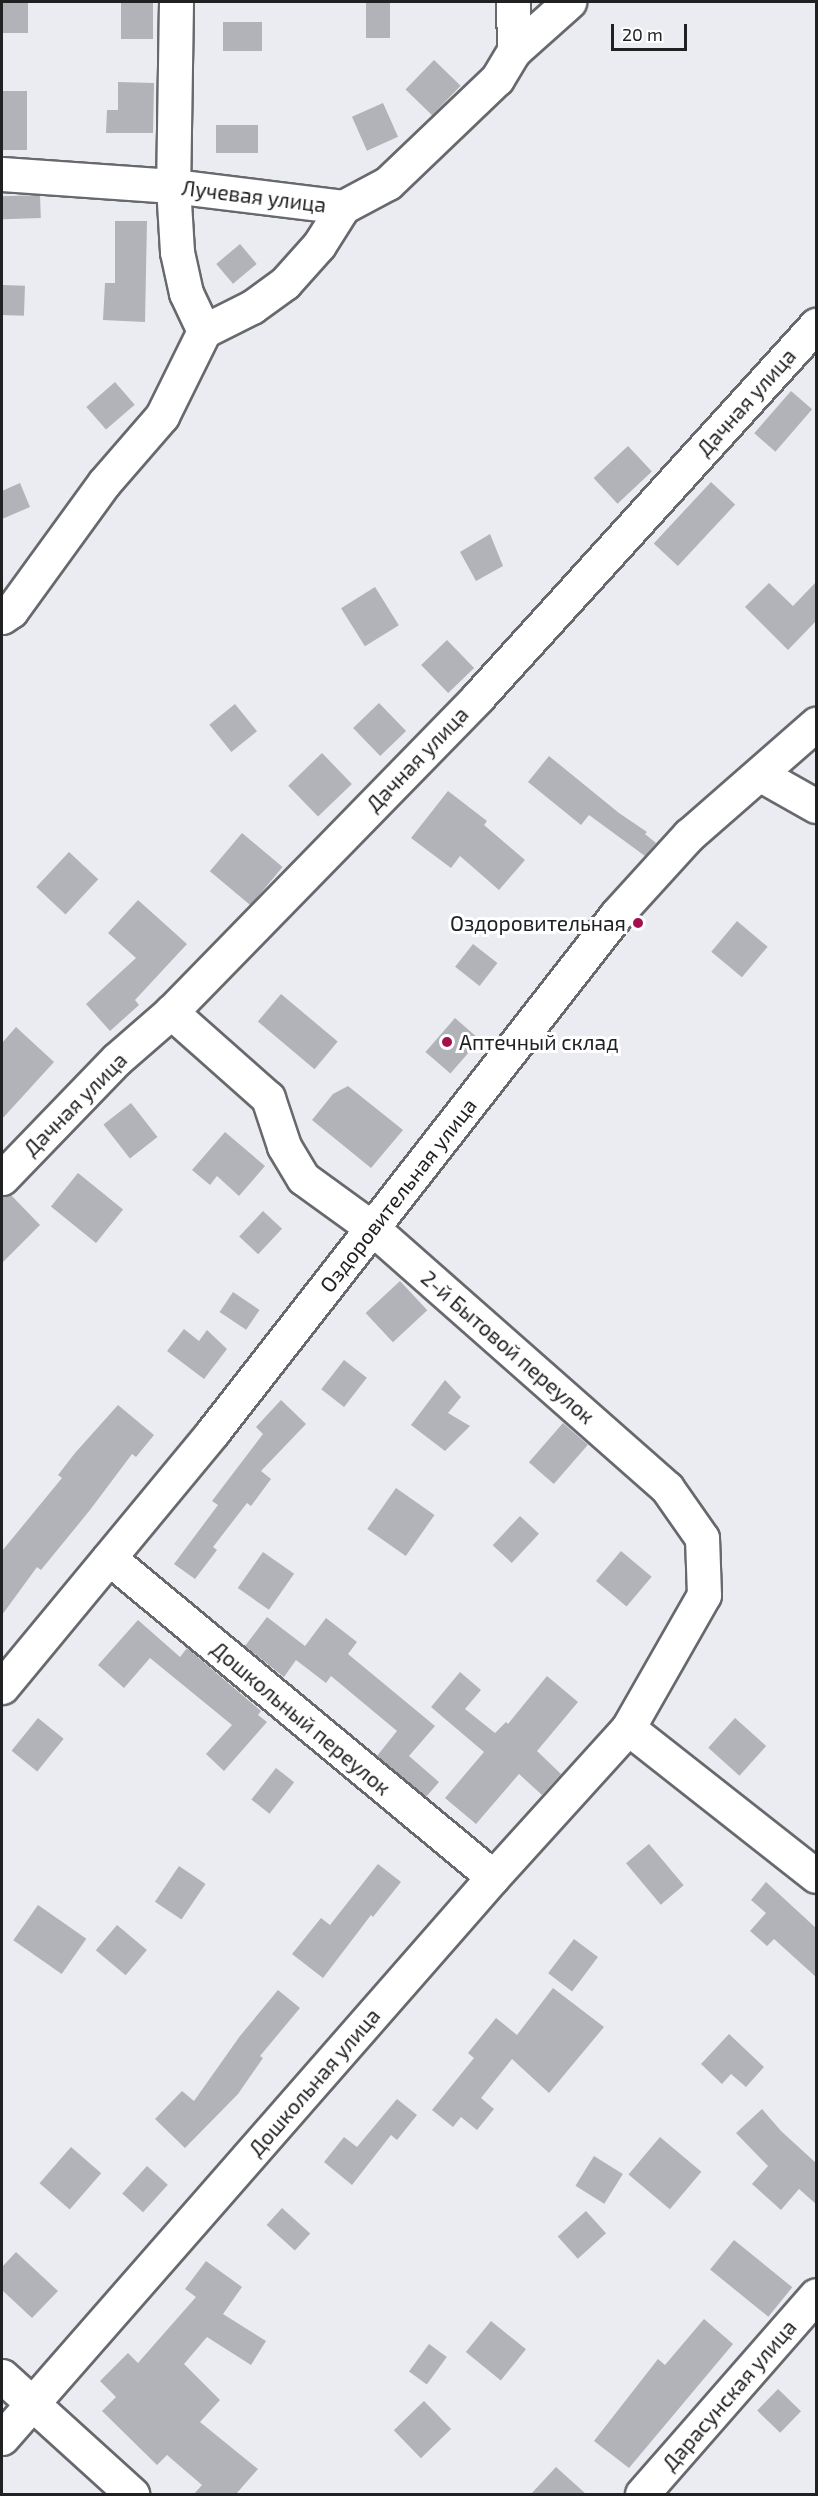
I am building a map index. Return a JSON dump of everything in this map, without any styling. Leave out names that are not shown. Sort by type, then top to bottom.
[{"type":"street","points":[[176,2],[173,186],[177,252],[184,282],[204,331]]},
{"type":"street","points":[[513,2],[514,51]]},
{"type":"street","name":"Лучевая улица","points":[[2,174],[173,186],[343,207],[388,183],[497,79],[514,51],[569,2]]},
{"type":"street","points":[[2,617],[11,611],[104,483],[162,416],[204,331],[252,307],[285,284],[319,245],[343,207]]},
{"type":"street","name":"Дачная улица","points":[[2,1178],[117,1059],[171,1011],[478,697],[816,325]]},
{"type":"street","name":"Оздоровительная улица","points":[[2,1687],[212,1433],[617,914],[689,835],[761,775],[816,724]]},
{"type":"street","points":[[761,775],[816,806]]},
{"type":"street","name":"2-й Бытовой переулок","points":[[171,1011],[268,1098],[284,1146],[303,1178],[372,1228],[667,1488],[702,1538],[704,1594],[628,1728]]},
{"type":"street","name":"Дошкольный переулок","points":[[109,1558],[493,1877]]},
{"type":"street","points":[[628,1728],[816,1876]]},
{"type":"street","name":"Дошкольная улица","points":[[2,2438],[493,1877],[628,1728]]},
{"type":"street","name":"Дарасунская улица","points":[[642,2494],[816,2295]]},
{"type":"street","points":[[2,2376],[132,2494]]},
{"type":"building","points":[[2,2],[28,2],[28,33],[2,33]]},
{"type":"building","points":[[121,2],[153,2],[153,39],[121,39]]},
{"type":"building","points":[[366,2],[390,2],[390,38],[366,38]]},
{"type":"building","points":[[223,22],[262,22],[262,51],[223,51]]},
{"type":"building","points":[[434,60],[461,86],[432,115],[406,89]]},
{"type":"building","points":[[118,82],[154,83],[153,133],[106,133],[107,110],[118,110]]},
{"type":"building","points":[[2,91],[27,91],[27,150],[2,150]]},
{"type":"building","points":[[383,103],[398,137],[367,151],[352,117]]},
{"type":"building","points":[[216,125],[258,125],[258,153],[216,153]]},
{"type":"building","points":[[40,195],[41,218],[3,219],[2,196]]},
{"type":"building","points":[[115,221],[147,221],[145,322],[103,320],[105,283],[115,283]]},
{"type":"building","points":[[240,244],[257,264],[233,284],[216,264]]},
{"type":"building","points":[[2,285],[25,286],[24,316],[2,315]]},
{"type":"building","points":[[115,382],[135,405],[106,430],[86,407]]},
{"type":"building","points":[[791,391],[812,409],[775,452],[754,433]]},
{"type":"building","points":[[628,446],[652,472],[617,504],[594,478]]},
{"type":"building","points":[[711,482],[735,505],[678,566],[654,543]]},
{"type":"building","points":[[20,483],[30,507],[2,519],[2,491]]},
{"type":"building","points":[[490,534],[503,566],[476,581],[460,552]]},
{"type":"building","points":[[816,582],[816,621],[788,650],[745,607],[769,583],[793,606]]},
{"type":"building","points":[[375,587],[399,625],[365,646],[341,608]]},
{"type":"building","points":[[447,640],[474,668],[448,693],[421,665]]},
{"type":"building","points":[[379,703],[406,731],[380,756],[353,728]]},
{"type":"building","points":[[235,704],[257,731],[231,752],[209,725]]},
{"type":"building","points":[[322,753],[352,784],[318,817],[288,786]]},
{"type":"building","points":[[549,756],[619,813],[647,832],[645,834],[656,843],[645,856],[589,815],[581,825],[528,782]]},
{"type":"building","points":[[448,791],[487,821],[484,825],[525,860],[499,890],[460,856],[451,868],[411,838]]},
{"type":"building","points":[[242,833],[283,867],[250,905],[210,871]]},
{"type":"building","points":[[69,852],[98,879],[66,914],[36,887]]},
{"type":"building","points":[[138,900],[187,944],[135,1000],[139,1005],[110,1031],[86,1004],[136,958],[108,933]]},
{"type":"building","points":[[737,921],[768,947],[742,977],[711,952]]},
{"type":"building","points":[[473,944],[497,963],[480,986],[455,967]]},
{"type":"building","points":[[281,994],[338,1042],[315,1069],[258,1022]]},
{"type":"building","points":[[455,1018],[480,1040],[450,1074],[425,1052]]},
{"type":"building","points":[[16,1027],[54,1062],[2,1119],[2,1043]]},
{"type":"building","points":[[348,1086],[403,1130],[371,1168],[312,1120],[333,1094]]},
{"type":"building","points":[[131,1103],[157,1137],[130,1158],[103,1125]]},
{"type":"building","points":[[225,1132],[265,1166],[239,1196],[217,1176],[210,1185],[192,1170]]},
{"type":"building","points":[[78,1173],[123,1210],[96,1243],[51,1206]]},
{"type":"building","points":[[10,1194],[40,1225],[2,1263],[2,1196]]},
{"type":"building","points":[[263,1211],[282,1229],[258,1254],[239,1237]]},
{"type":"building","points":[[400,1281],[427,1310],[393,1342],[366,1313]]},
{"type":"building","points":[[233,1292],[260,1310],[246,1330],[220,1312]]},
{"type":"building","points":[[184,1329],[199,1341],[207,1330],[227,1349],[204,1379],[167,1351]]},
{"type":"building","points":[[344,1360],[367,1378],[344,1407],[321,1389]]},
{"type":"building","points":[[445,1380],[461,1397],[448,1413],[470,1426],[445,1451],[411,1425]]},
{"type":"building","points":[[281,1400],[306,1424],[261,1471],[271,1479],[251,1506],[247,1503],[213,1547],[217,1550],[195,1579],[174,1564],[218,1505],[212,1501],[263,1434],[256,1427]]},
{"type":"building","points":[[118,1405],[154,1435],[136,1457],[132,1454],[41,1570],[37,1567],[2,1615],[2,1551],[62,1478],[58,1475],[75,1453]]},
{"type":"building","points":[[563,1423],[588,1445],[554,1484],[529,1462]]},
{"type":"building","points":[[396,1488],[435,1515],[406,1556],[367,1529]]},
{"type":"building","points":[[520,1516],[539,1534],[512,1563],[493,1545]]},
{"type":"building","points":[[621,1551],[652,1577],[627,1607],[596,1581]]},
{"type":"building","points":[[263,1552],[294,1574],[269,1610],[238,1588]]},
{"type":"building","points":[[267,1617],[305,1646],[326,1618],[357,1642],[348,1654],[435,1726],[409,1756],[439,1782],[426,1797],[377,1756],[397,1731],[331,1676],[326,1683],[296,1660],[284,1677],[245,1646]]},
{"type":"building","points":[[138,1620],[180,1657],[187,1648],[261,1711],[258,1715],[267,1722],[224,1771],[206,1754],[232,1725],[150,1658],[124,1688],[98,1665]]},
{"type":"building","points":[[460,1672],[481,1690],[465,1709],[495,1733],[506,1722],[508,1724],[547,1676],[578,1702],[537,1751],[561,1774],[542,1795],[519,1774],[476,1824],[445,1798],[484,1752],[431,1707]]},
{"type":"building","points":[[38,1718],[64,1739],[37,1771],[12,1751]]},
{"type":"building","points":[[735,1718],[766,1746],[739,1776],[708,1748]]},
{"type":"building","points":[[276,1768],[294,1782],[269,1814],[251,1800]]},
{"type":"building","points":[[649,1844],[684,1885],[661,1905],[626,1863]]},
{"type":"building","points":[[378,1864],[401,1882],[373,1917],[371,1915],[323,1978],[292,1954],[321,1918],[330,1925]]},
{"type":"building","points":[[179,1866],[206,1884],[181,1920],[155,1902]]},
{"type":"building","points":[[766,1882],[816,1928],[816,1977],[774,1939],[767,1946],[750,1931],[766,1913],[751,1900]]},
{"type":"building","points":[[38,1905],[86,1939],[62,1974],[13,1940]]},
{"type":"building","points":[[117,1925],[147,1950],[126,1975],[96,1950]]},
{"type":"building","points":[[574,1939],[598,1957],[572,1991],[548,1973]]},
{"type":"building","points":[[553,1988],[604,2027],[549,2093],[512,2059],[481,2098],[494,2109],[477,2130],[461,2117],[453,2127],[432,2110],[474,2058],[468,2053],[496,2018],[517,2035]]},
{"type":"building","points":[[278,1990],[300,2008],[260,2056],[263,2058],[238,2094],[185,2148],[155,2119],[182,2091],[194,2101],[240,2036]]},
{"type":"building","points":[[729,2034],[764,2067],[746,2087],[731,2074],[722,2084],[701,2064]]},
{"type":"building","points":[[397,2099],[417,2115],[397,2140],[391,2135],[352,2185],[324,2162],[344,2137],[357,2147]]},
{"type":"building","points":[[762,2109],[781,2131],[816,2163],[816,2204],[799,2189],[781,2210],[752,2184],[768,2166],[736,2133]]},
{"type":"building","points":[[660,2137],[701,2172],[670,2209],[629,2175]]},
{"type":"building","points":[[71,2147],[101,2173],[70,2209],[40,2183]]},
{"type":"building","points":[[594,2156],[623,2174],[604,2204],[575,2186]]},
{"type":"building","points":[[147,2166],[168,2185],[143,2212],[122,2193]]},
{"type":"building","points":[[282,2208],[310,2233],[295,2251],[267,2225]]},
{"type":"building","points":[[586,2211],[606,2233],[578,2259],[558,2236]]},
{"type":"building","points":[[734,2240],[792,2287],[768,2317],[710,2270]]},
{"type":"building","points":[[16,2252],[58,2291],[32,2318],[2,2290],[2,2267]]},
{"type":"building","points":[[206,2261],[242,2287],[223,2314],[266,2341],[251,2365],[207,2337],[184,2364],[220,2400],[200,2422],[258,2469],[236,2494],[194,2494],[202,2485],[167,2455],[157,2465],[102,2411],[116,2397],[100,2381],[128,2353],[138,2363],[196,2297],[185,2289]]},
{"type":"building","points":[[704,2319],[733,2344],[629,2468],[594,2441],[658,2359],[665,2365]]},
{"type":"building","points":[[491,2321],[526,2349],[501,2380],[466,2352]]},
{"type":"building","points":[[429,2344],[447,2357],[427,2384],[409,2372]]},
{"type":"building","points":[[778,2389],[801,2411],[780,2433],[757,2411]]},
{"type":"building","points":[[424,2401],[451,2429],[421,2458],[394,2430]]},
{"type":"building","points":[[556,2467],[586,2494],[531,2494]]},
{"type":"place","name":"Оздоровительная","points":[[638,923]]},
{"type":"place","name":"Аптечный склад","points":[[447,1042]]}]
